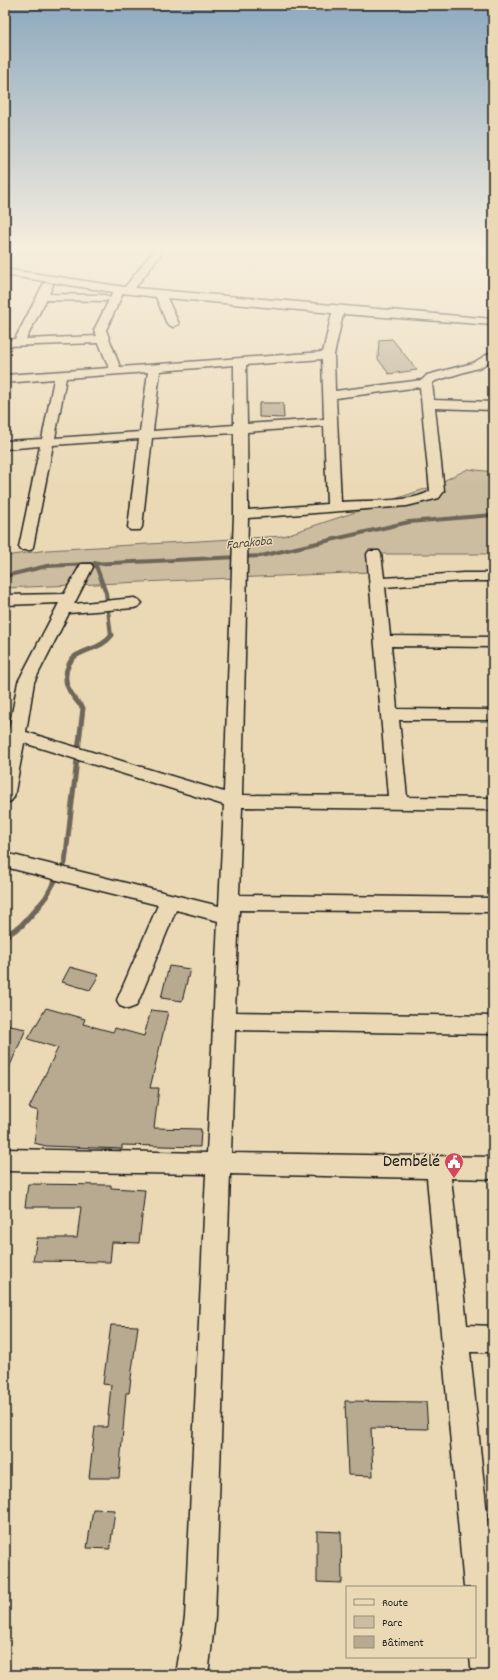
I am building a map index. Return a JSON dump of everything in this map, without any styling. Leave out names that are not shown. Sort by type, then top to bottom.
[{"type":"street","points":[[19,342],[26,328]]},
{"type":"street","points":[[101,328],[116,371]]},
{"type":"street","points":[[334,328],[328,355],[334,507]]},
{"type":"street","points":[[5,343],[104,339]]},
{"type":"street","points":[[329,395],[426,383],[431,378],[477,365],[493,354]]},
{"type":"street","points":[[5,379],[328,355]]},
{"type":"street","points":[[192,1675],[200,1618],[233,801],[241,514],[240,362]]},
{"type":"street","points":[[135,527],[154,368]]},
{"type":"street","points":[[26,547],[61,375]]},
{"type":"street","points":[[241,514],[292,513],[334,507],[415,501],[434,495],[437,491],[426,383]]},
{"type":"street","points":[[428,404],[493,406]]},
{"type":"street","points":[[5,445],[331,422]]},
{"type":"street","points":[[374,554],[398,803]]},
{"type":"street","points":[[5,797],[11,735],[26,682],[42,648],[86,567]]},
{"type":"street","points":[[376,583],[463,577],[493,577]]},
{"type":"street","points":[[5,600],[106,605],[134,603]]},
{"type":"street","points":[[382,641],[493,642]]},
{"type":"street","points":[[389,714],[493,715]]},
{"type":"street","points":[[11,735],[97,759],[233,801],[493,804]]},
{"type":"street","points":[[5,860],[169,902],[229,909],[493,905]]},
{"type":"street","points":[[128,1000],[169,902]]},
{"type":"street","points":[[224,1021],[493,1025]]},
{"type":"street","points":[[5,1160],[493,1168]]},
{"type":"street","points":[[438,1167],[454,1338],[485,1558],[488,1675]]},
{"type":"street","points":[[454,1338],[493,1339]]},
{"type":"green space","points":[[468,469],[493,472],[493,554],[373,554],[371,572],[5,588],[5,556],[47,550],[283,536],[431,487]]},
{"type":"building","points":[[392,339],[417,370],[389,374],[378,359],[379,340]]},
{"type":"building","points":[[259,403],[283,403],[284,418],[259,417]]},
{"type":"building","points":[[169,966],[190,969],[182,1001],[161,998]]},
{"type":"building","points":[[70,967],[99,975],[90,990],[62,982]]},
{"type":"building","points":[[46,1008],[85,1019],[83,1024],[113,1032],[115,1028],[144,1036],[151,1010],[168,1012],[150,1088],[159,1088],[154,1128],[201,1129],[200,1147],[122,1145],[122,1149],[46,1146],[34,1143],[38,1111],[29,1108],[58,1048],[28,1039]]},
{"type":"building","points":[[5,1025],[26,1029],[5,1077]]},
{"type":"building","points":[[28,1184],[111,1185],[111,1188],[145,1190],[139,1243],[112,1242],[110,1262],[33,1261],[37,1238],[77,1238],[81,1207],[25,1207]]},
{"type":"building","points":[[111,1325],[138,1326],[129,1393],[126,1393],[119,1478],[89,1478],[95,1427],[107,1427],[111,1385],[103,1384]]},
{"type":"building","points":[[345,1401],[426,1402],[428,1429],[371,1428],[373,1476],[348,1475]]},
{"type":"building","points":[[93,1509],[115,1510],[110,1549],[87,1548]]},
{"type":"building","points":[[317,1531],[341,1532],[342,1583],[317,1582]]},
{"type":"waterway","name":"Farakoba","points":[[95,564],[261,556],[409,522],[493,515]]},
{"type":"waterway","name":"Farakoba","points":[[5,576],[47,566],[95,564]]},
{"type":"waterway","points":[[95,564],[106,593],[111,636]]},
{"type":"waterway","points":[[38,907],[46,897],[65,863],[83,708],[68,688],[66,682],[67,671],[74,657],[100,645],[111,636]]},
{"type":"waterway","points":[[5,936],[21,926],[39,906]]},
{"type":"place","name":"Dembélé","points":[[454,1179]]}]
